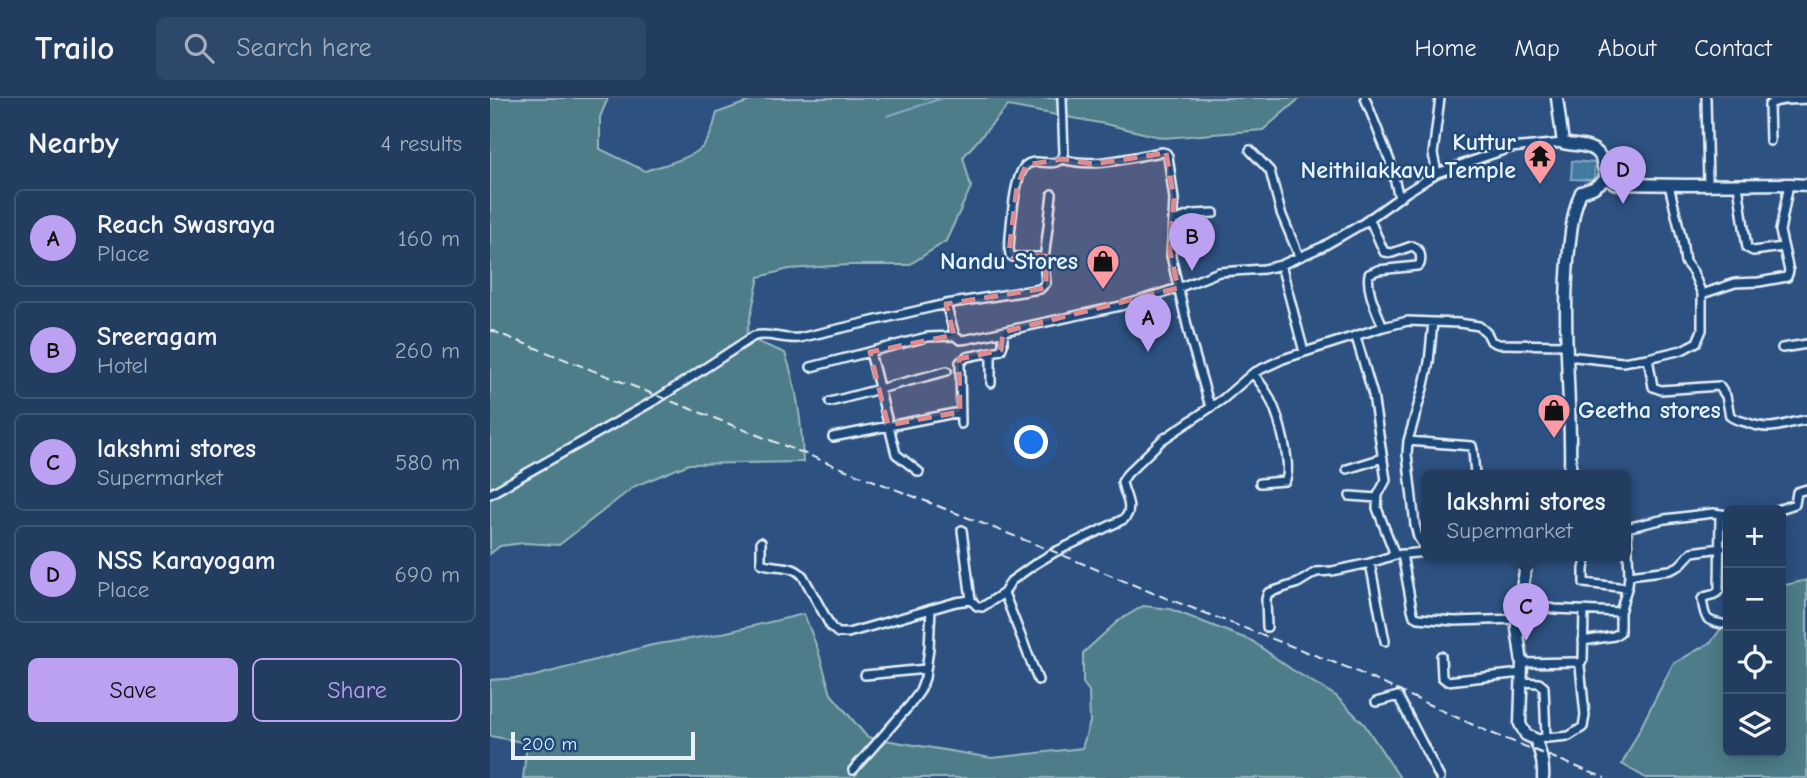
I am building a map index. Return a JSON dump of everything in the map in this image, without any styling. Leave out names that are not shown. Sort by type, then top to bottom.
[{"type":"street","points":[[1062,98],[1065,148],[1062,159]]},
{"type":"street","points":[[1365,98],[1386,149],[1399,198]]},
{"type":"street","points":[[1437,173],[1433,154],[1440,98]]},
{"type":"street","points":[[1558,98],[1563,142]]},
{"type":"street","points":[[1706,98],[1708,184]]},
{"type":"street","points":[[1770,141],[1769,105],[1778,99],[1807,99]]},
{"type":"street","points":[[946,303],[955,336],[960,340],[1125,305],[1219,272],[1281,265],[1322,247],[1437,173],[1510,148],[1563,142],[1585,147],[1600,155],[1606,179],[1616,184],[1807,185]]},
{"type":"street","points":[[1250,150],[1270,171],[1281,213],[1298,256]]},
{"type":"street","points":[[1044,260],[1039,257],[1010,255],[1017,186],[1026,165],[1031,162],[1054,163],[1062,159],[1093,164],[1166,153],[1170,162],[1174,199],[1170,251],[1208,400],[1212,406]]},
{"type":"street","points":[[1570,470],[1566,282],[1577,201],[1581,192],[1606,179]]},
{"type":"street","points":[[1702,294],[1735,283],[1759,282],[1787,276],[1789,271],[1780,224],[1789,184]]},
{"type":"street","points":[[962,530],[971,600],[982,607],[1004,593],[1011,581],[1045,558],[1124,519],[1129,507],[1122,482],[1126,474],[1162,440],[1230,394],[1253,373],[1283,359],[1383,327],[1408,321],[1459,323],[1479,326],[1491,341],[1498,344],[1567,350],[1622,362],[1682,350],[1697,342],[1702,330],[1702,294],[1693,272],[1685,262],[1669,185]]},
{"type":"street","points":[[1738,185],[1747,248],[1753,251],[1783,247]]},
{"type":"street","points":[[490,494],[659,398],[760,334],[799,338],[946,303],[1040,289],[1046,283],[1044,260],[1052,194]]},
{"type":"street","points":[[1173,221],[1197,213],[1214,213]]},
{"type":"street","points":[[1369,218],[1384,252],[1392,253],[1412,246],[1420,255],[1420,264],[1417,266],[1378,270],[1369,274],[1369,289],[1383,327]]},
{"type":"street","points":[[1281,265],[1304,352]]},
{"type":"street","points":[[1421,542],[1413,512],[1407,454],[1408,441],[1424,385],[1433,322]]},
{"type":"street","points":[[961,424],[960,362],[967,357],[1002,348],[1003,332]]},
{"type":"street","points":[[811,367],[927,337],[955,336]]},
{"type":"street","points":[[1356,337],[1373,395],[1386,480],[1377,499],[1377,508],[1398,554],[1414,616],[1455,621],[1518,618]]},
{"type":"street","points":[[1782,348],[1807,344]]},
{"type":"street","points":[[870,352],[896,454],[919,472]]},
{"type":"street","points":[[991,352],[991,383]]},
{"type":"street","points":[[1648,358],[1653,387],[1661,390],[1719,386],[1726,396],[1730,416],[1735,420],[1769,428],[1807,420]]},
{"type":"street","points":[[830,402],[947,371]]},
{"type":"street","points":[[1253,373],[1278,416],[1289,475],[1285,481],[1259,484]]},
{"type":"street","points":[[833,437],[960,412]]},
{"type":"street","points":[[1408,441],[1472,446],[1475,470]]},
{"type":"street","points":[[1347,469],[1383,458]]},
{"type":"street","points":[[1786,507],[1795,504],[1797,492],[1807,489]]},
{"type":"street","points":[[1350,496],[1377,499]]},
{"type":"street","points":[[1631,527],[1665,519],[1713,513],[1723,515]]},
{"type":"street","points":[[1722,624],[1710,622],[1706,618],[1702,599],[1718,594],[1723,526]]},
{"type":"street","points":[[761,542],[761,563],[798,570],[831,627],[838,633],[848,634],[956,601],[971,600]]},
{"type":"street","points":[[1629,575],[1670,570],[1679,566],[1692,552],[1721,548]]},
{"type":"street","points":[[1267,627],[1268,593],[1298,583],[1316,572],[1421,552]]},
{"type":"street","points":[[1527,561],[1517,628],[1521,673],[1520,724],[1526,735],[1541,739],[1569,736],[1583,727],[1585,715],[1579,664],[1583,660],[1584,610]]},
{"type":"street","points":[[1586,561],[1584,583],[1627,588]]},
{"type":"street","points":[[1583,641],[1618,635],[1621,627],[1620,612],[1629,575],[1628,561]]},
{"type":"street","points":[[1370,563],[1385,641]]},
{"type":"street","points":[[1004,593],[1038,680]]},
{"type":"street","points":[[1519,604],[1555,609],[1620,612]]},
{"type":"street","points":[[853,770],[920,691],[925,678],[931,609]]},
{"type":"street","points":[[1441,656],[1442,677],[1447,681],[1521,673],[1575,662],[1579,664]]},
{"type":"street","points":[[865,675],[926,669]]},
{"type":"street","points":[[1521,673],[1544,687],[1541,739],[1543,778]]},
{"type":"street","points":[[1376,702],[1398,696],[1440,778]]},
{"type":"highlighted area","points":[[1166,153],[1174,199],[1170,251],[1178,288],[1003,332],[1001,350],[959,359],[960,412],[888,425],[870,352],[954,335],[946,304],[1046,288],[1046,256],[1013,257],[1009,252],[1017,186],[1026,165],[1062,159],[1093,164]]},
{"type":"green space","points":[[490,98],[608,98],[600,117],[600,149],[645,171],[701,149],[717,113],[758,98],[1300,98],[1263,130],[1164,138],[1008,106],[963,157],[971,187],[946,241],[909,265],[789,269],[759,277],[746,337],[785,353],[799,407],[803,462],[689,464],[635,486],[559,545],[523,543],[500,546],[490,554]]},
{"type":"green space","points":[[1807,580],[1807,778],[1646,778],[1622,764],[1673,664],[1711,642],[1723,626],[1723,757],[1786,757],[1786,585]]},
{"type":"green space","points":[[1143,606],[1170,609],[1252,641],[1336,696],[1364,724],[1400,778],[523,778],[527,743],[490,736],[490,680],[531,677],[652,645],[714,635],[804,614],[831,694],[867,737],[992,758],[1082,748],[1090,722],[1089,691],[1083,683],[1083,653],[1118,621]]},
{"type":"water","points":[[1572,161],[1595,163],[1594,180],[1571,179]]},
{"type":"waterway","points":[[887,116],[943,98]]},
{"type":"railway","points":[[490,330],[1351,669],[1491,733],[1605,778]]},
{"type":"place","name":"Kuttur Neithilakkavu Temple","points":[[1540,186]]},
{"type":"place","name":"NSS Karayogam","points":[[1623,204]]},
{"type":"place","name":"Sreeragam","points":[[1192,271]]},
{"type":"place","name":"Nandu Stores","points":[[1103,291]]},
{"type":"place","name":"Reach Swasraya","points":[[1148,352]]},
{"type":"place","name":"Geetha stores","points":[[1554,440]]},
{"type":"place","name":"lakshmi stores","points":[[1526,641]]}]
